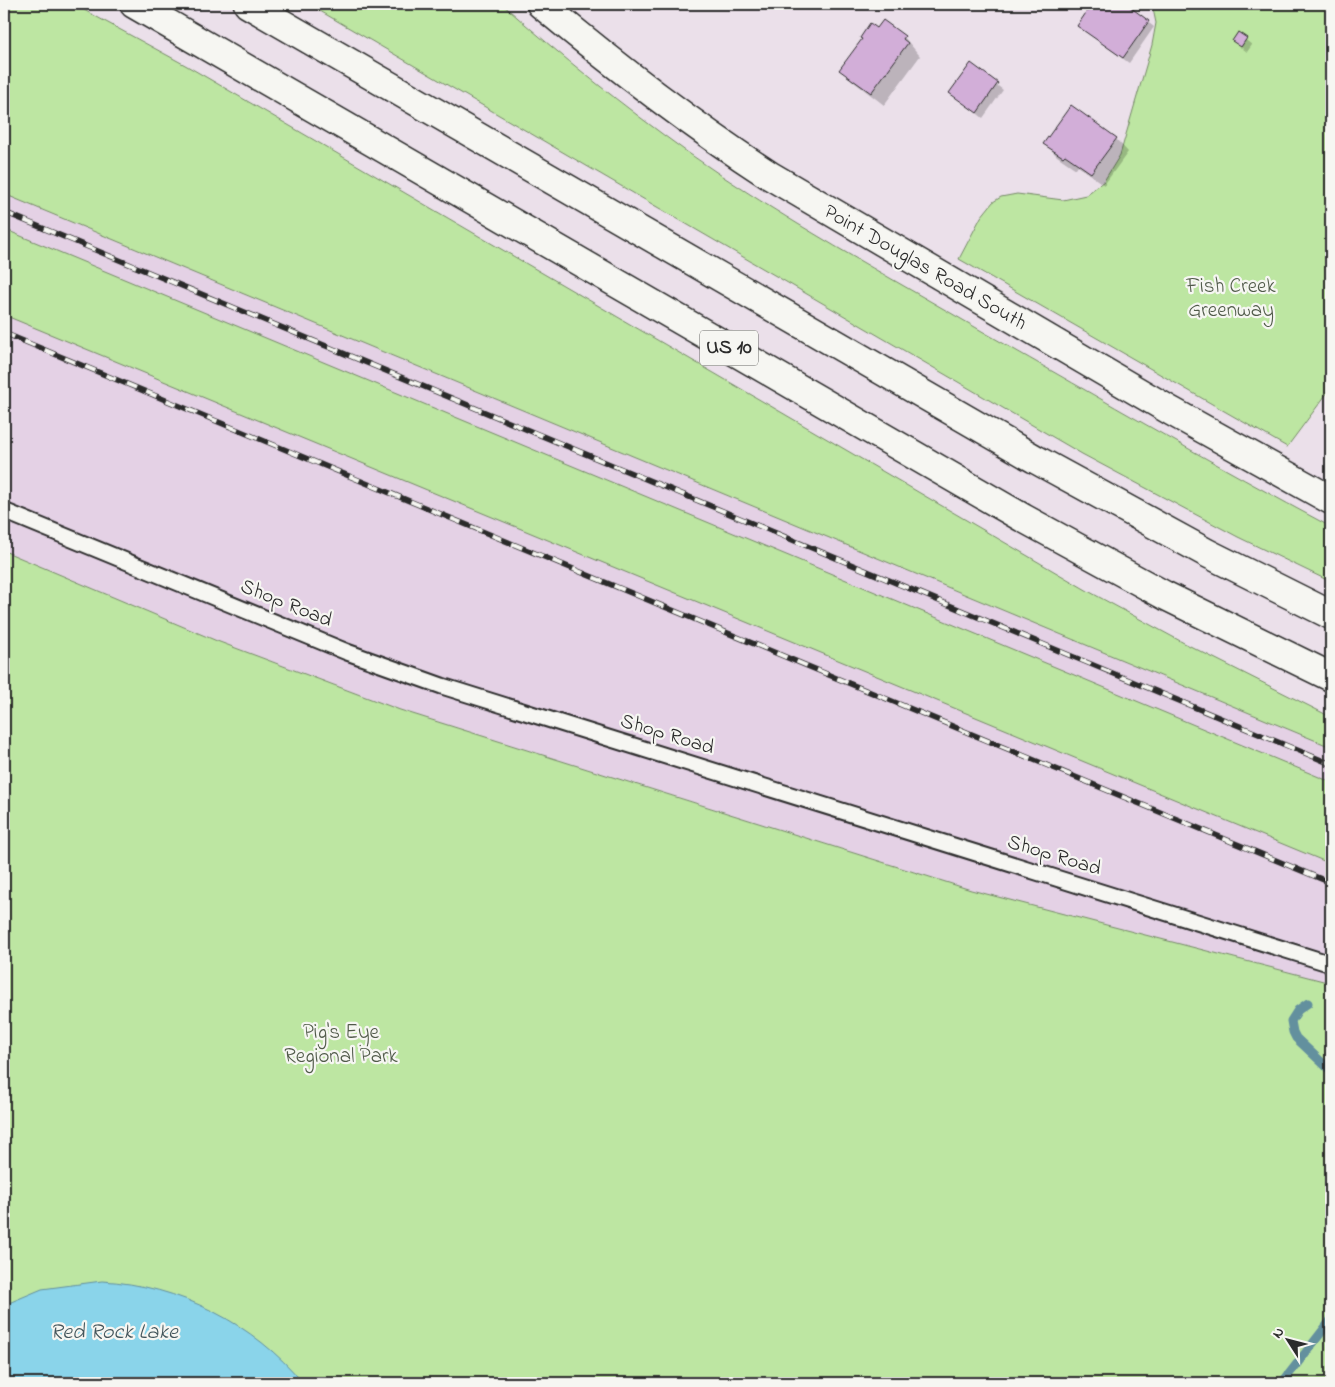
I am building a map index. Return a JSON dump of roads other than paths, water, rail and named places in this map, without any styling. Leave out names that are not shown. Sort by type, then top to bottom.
[{"type":"main road","name":"US 10","points":[[134,4],[224,54],[1023,518],[1174,600],[1331,677]]},
{"type":"main road","name":"US 10","points":[[248,4],[1069,479],[1207,553],[1331,615]]},
{"type":"main road","name":"Point Douglas Road South","points":[[541,4],[651,93],[727,148],[769,175],[1154,401],[1331,500]]},
{"type":"lane","name":"Shop Road","points":[[4,511],[347,652],[434,684],[1331,964]]},
{"type":"water","name":"Red Rock Lake","points":[[102,1281],[159,1290],[213,1311],[262,1343],[284,1362],[303,1383],[4,1383],[4,1305],[42,1289]]},
{"type":"waterway","points":[[1308,1003],[1298,1010],[1291,1021],[1293,1032],[1296,1038],[1331,1071]]},
{"type":"waterway","points":[[1282,1383],[1331,1320]]},
{"type":"railway","points":[[4,212],[1331,764]]},
{"type":"railway","points":[[4,333],[1331,883]]},
{"type":"park label","name":"Fish Creek Greenway","points":[[1231,299]]},
{"type":"park label","name":"Pig's Eye Regional Park","points":[[341,1045]]}]
